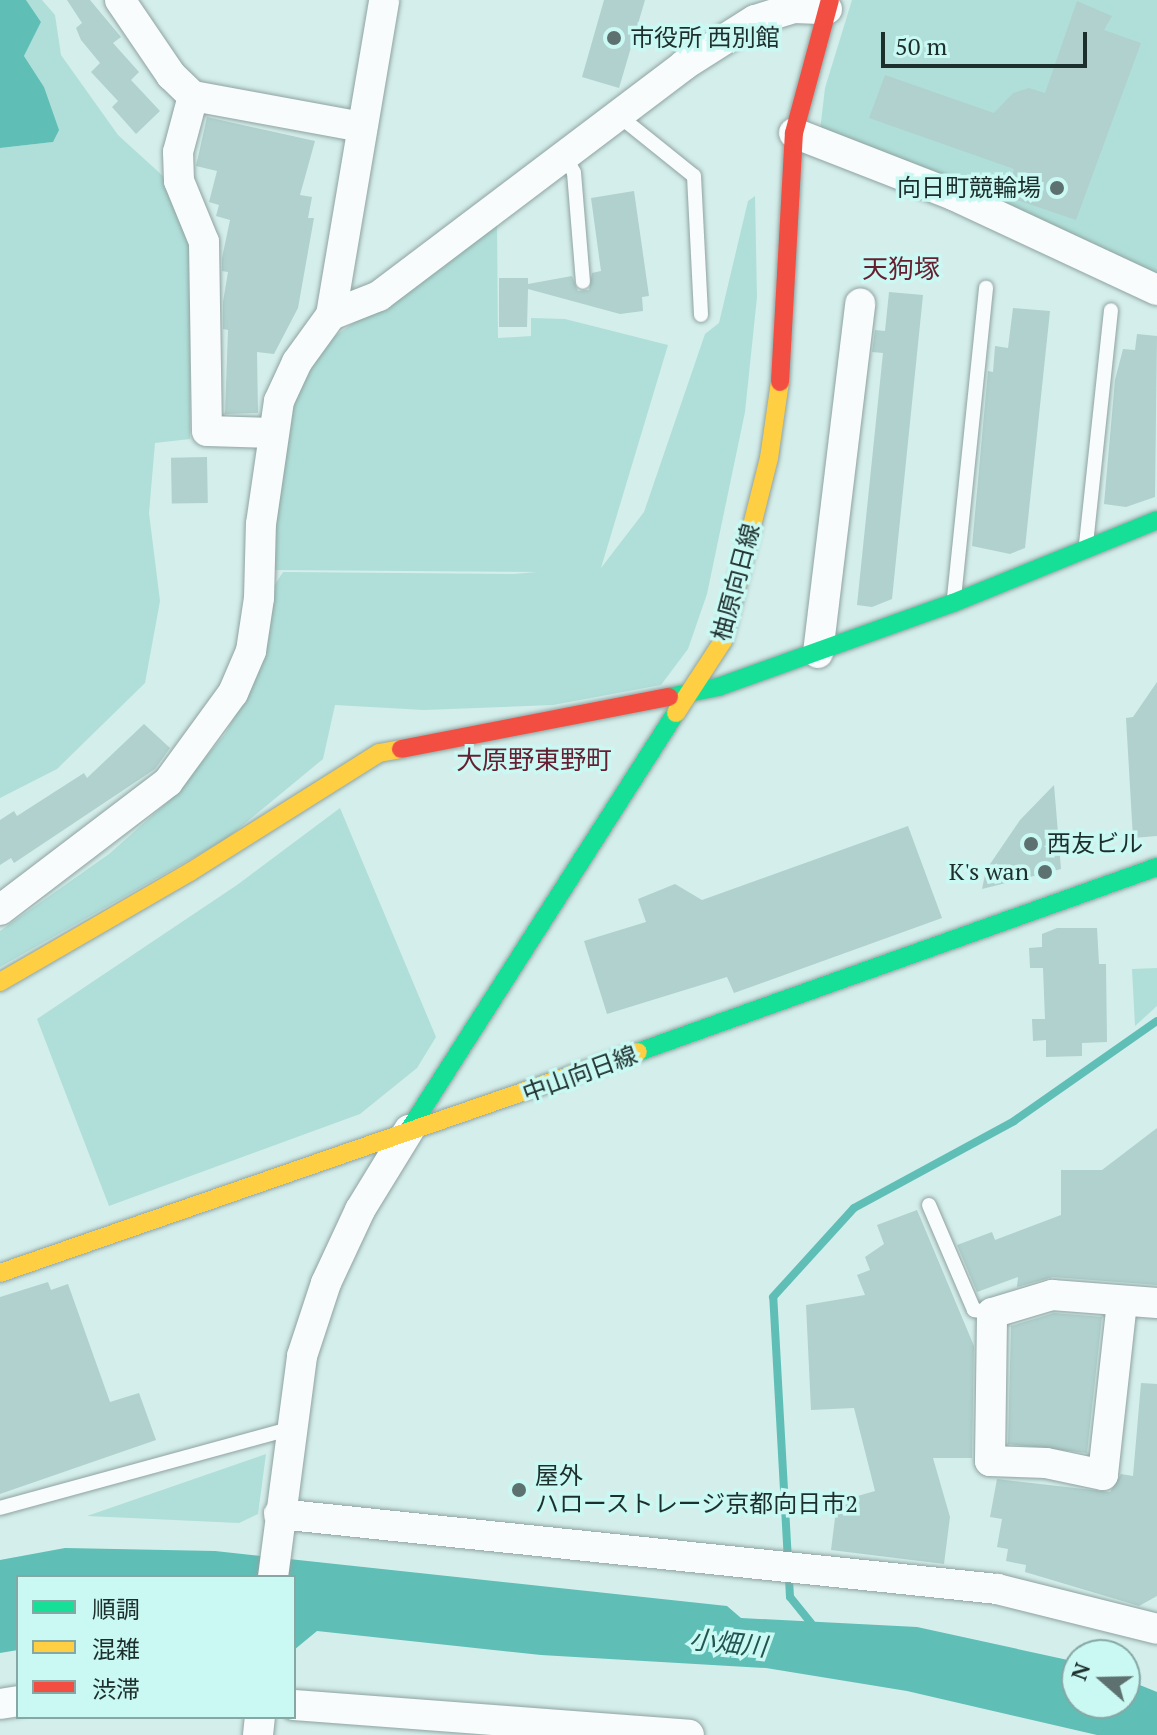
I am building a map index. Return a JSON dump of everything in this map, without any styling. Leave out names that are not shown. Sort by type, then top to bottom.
[{"type":"main road","name":"柚原向日線","points":[[409,1130],[692,694],[723,641],[769,458],[782,369],[794,133],[820,4]]},
{"type":"main road","points":[[0,982],[190,872],[379,753],[692,694],[818,653],[953,603],[1086,546],[1157,520]]},
{"type":"main road","name":"中山向日線","points":[[0,1273],[1157,867]]},
{"type":"street","points":[[120,0],[171,75],[193,96],[362,127]]},
{"type":"street","points":[[0,910],[168,782],[227,703],[251,651],[273,433],[279,401],[297,362],[331,315],[384,0]]},
{"type":"street","points":[[331,315],[379,296],[617,114],[755,20],[820,4]]},
{"type":"street","points":[[193,96],[178,152],[179,181],[204,242],[207,431],[273,433]]},
{"type":"street","points":[[794,133],[953,195],[1157,290]]},
{"type":"street","points":[[818,653],[860,304]]},
{"type":"street","points":[[273,1575],[302,1356],[326,1283],[360,1210],[409,1130]]},
{"type":"street","points":[[1122,1302],[1103,1475],[1046,1463],[990,1461],[992,1313],[1052,1295],[1157,1303]]},
{"type":"street","points":[[278,1521],[796,1566],[997,1589],[1089,1616],[1157,1629]]},
{"type":"street","points":[[296,1705],[579,1731],[689,1735]]},
{"type":"lane","points":[[617,114],[694,176],[701,315]]},
{"type":"lane","points":[[564,154],[574,173],[583,282]]},
{"type":"lane","points":[[953,603],[986,288]]},
{"type":"lane","points":[[1086,546],[1111,310]]},
{"type":"lane","points":[[929,1205],[974,1310],[992,1313]]},
{"type":"lane","points":[[0,1508],[293,1428]]},
{"type":"green space","points":[[26,0],[42,0],[55,15],[61,55],[118,135],[175,187],[190,231],[190,439],[155,443],[149,513],[160,601],[145,683],[57,769],[0,798],[0,148],[53,142],[44,87],[24,56],[41,22]]},
{"type":"green space","name":"向日町競輪場","points":[[852,0],[1157,0],[1157,276],[820,131],[825,88]]},
{"type":"green space","points":[[755,196],[757,297],[745,412],[707,594],[688,649],[661,685],[553,705],[424,710],[335,705],[323,759],[226,839],[0,967],[0,931],[109,854],[171,799],[225,734],[252,685],[271,591],[283,572],[537,572],[272,570],[271,529],[292,405],[325,343],[497,223],[498,338],[531,336],[531,318],[565,319],[668,345],[601,568],[644,512],[705,334],[719,323],[748,201]]},
{"type":"green space","points":[[340,808],[436,1037],[417,1068],[360,1114],[109,1206],[37,1019],[237,885]]},
{"type":"green space","points":[[1157,968],[1157,1006],[1135,1026],[1132,969]]},
{"type":"green space","points":[[266,1454],[258,1514],[239,1523],[87,1516]]},
{"type":"water","points":[[0,0],[26,0],[41,22],[24,56],[44,87],[59,130],[53,142],[0,148]]},
{"type":"water","name":"小畑川","points":[[65,1548],[215,1551],[727,1606],[741,1618],[917,1627],[1061,1658],[1061,1719],[1141,1719],[1141,1686],[1157,1692],[1157,1735],[1097,1735],[907,1691],[766,1668],[541,1655],[317,1631],[296,1648],[296,1575],[16,1575],[16,1650],[0,1653],[0,1560]]},
{"type":"building","points":[[67,0],[90,0],[121,37],[113,43],[139,72],[131,80],[160,111],[136,134],[112,107],[118,101],[91,72],[100,63],[81,40],[76,28],[82,23]]},
{"type":"building","name":"市役所 西別館","points":[[604,0],[645,0],[619,88],[582,77]]},
{"type":"building","points":[[1077,1],[1112,16],[1104,30],[1141,43],[1076,220],[1005,196],[1014,169],[869,118],[885,75],[994,113],[1013,93],[1029,88],[1045,93]]},
{"type":"building","points":[[207,117],[315,141],[300,195],[312,197],[308,218],[314,218],[298,308],[274,354],[257,352],[258,413],[225,414],[228,330],[223,329],[223,302],[228,272],[222,271],[222,258],[230,220],[216,216],[219,205],[209,202],[217,171],[196,166]]},
{"type":"building","points":[[634,191],[649,296],[642,297],[643,311],[620,314],[528,289],[527,327],[499,327],[499,278],[528,278],[528,284],[572,276],[578,291],[589,290],[592,273],[601,271],[591,198]]},
{"type":"building","points":[[889,292],[923,295],[892,599],[872,607],[857,605],[883,353],[872,352],[875,330],[885,331]]},
{"type":"building","points":[[1013,308],[1050,311],[1025,548],[1010,554],[972,546],[988,371],[993,372],[995,346],[1008,348]]},
{"type":"building","points":[[1137,334],[1157,336],[1155,497],[1126,507],[1104,504],[1115,380],[1123,349],[1135,350]]},
{"type":"building","points":[[207,457],[208,503],[172,504],[171,458]]},
{"type":"building","points":[[1157,682],[1157,836],[1133,838],[1126,718],[1133,717]]},
{"type":"building","points":[[144,724],[170,748],[155,769],[14,863],[11,858],[0,865],[0,820],[14,811],[17,816],[84,773],[87,778]]},
{"type":"building","name":"西友ビル","points":[[1054,785],[1061,869],[982,889],[986,870],[1020,820]]},
{"type":"building","points":[[908,826],[942,918],[734,993],[727,977],[607,1014],[584,941],[646,922],[638,899],[675,884],[702,900]]},
{"type":"building","points":[[1057,928],[1097,928],[1099,964],[1106,964],[1107,1042],[1082,1043],[1082,1056],[1046,1057],[1046,1040],[1033,1041],[1032,1019],[1045,1019],[1043,968],[1030,968],[1029,948],[1042,947],[1042,934]]},
{"type":"building","points":[[1157,1128],[1157,1285],[1053,1277],[1017,1287],[1018,1277],[977,1292],[957,1245],[992,1232],[995,1240],[1061,1215],[1061,1170],[1102,1170]]},
{"type":"building","points":[[917,1210],[974,1346],[972,1458],[933,1458],[950,1517],[944,1564],[831,1550],[837,1502],[875,1491],[854,1408],[811,1410],[806,1305],[865,1295],[857,1275],[870,1270],[865,1257],[884,1244],[877,1225]]},
{"type":"building","points":[[48,1282],[51,1290],[68,1284],[110,1402],[139,1393],[156,1440],[0,1494],[0,1297]]},
{"type":"building","points":[[1054,1313],[1102,1317],[1087,1453],[1008,1444],[1011,1326]]},
{"type":"building","points":[[1141,1383],[1157,1384],[1157,1596],[1139,1606],[1025,1572],[1026,1565],[1006,1561],[1008,1549],[997,1547],[1002,1519],[990,1517],[997,1479],[1110,1492],[1121,1474],[1133,1476]]},
{"type":"waterway","points":[[811,1623],[790,1597],[773,1297],[854,1208],[1014,1121],[1157,1021]]},
{"type":"traffic: fast","points":[[669,697],[718,687],[953,603],[1157,520]]},
{"type":"traffic: fast","points":[[409,1130],[676,713]]},
{"type":"traffic: fast","points":[[638,1052],[1157,867]]},
{"type":"traffic: slow","points":[[676,713],[723,641],[769,458],[780,382]]},
{"type":"traffic: slow","points":[[0,982],[190,872],[379,753],[401,749]]},
{"type":"traffic: slow","points":[[0,1273],[638,1052]]},
{"type":"traffic: jam","points":[[780,382],[794,133],[830,0]]},
{"type":"traffic: jam","points":[[401,749],[669,697]]},
{"type":"place","name":"市役所 西別館","points":[[614,38]]},
{"type":"place","name":"向日町競輪場","points":[[1057,188]]},
{"type":"place","name":"西友ビル","points":[[1031,844]]},
{"type":"place","name":"K's wan","points":[[1045,872]]},
{"type":"place","name":"屋外 ハローストレージ京都向日市2","points":[[519,1490]]},
{"type":"district","name":"天狗塚","points":[[901,269]]},
{"type":"district","name":"大原野東野町","points":[[534,760]]}]
